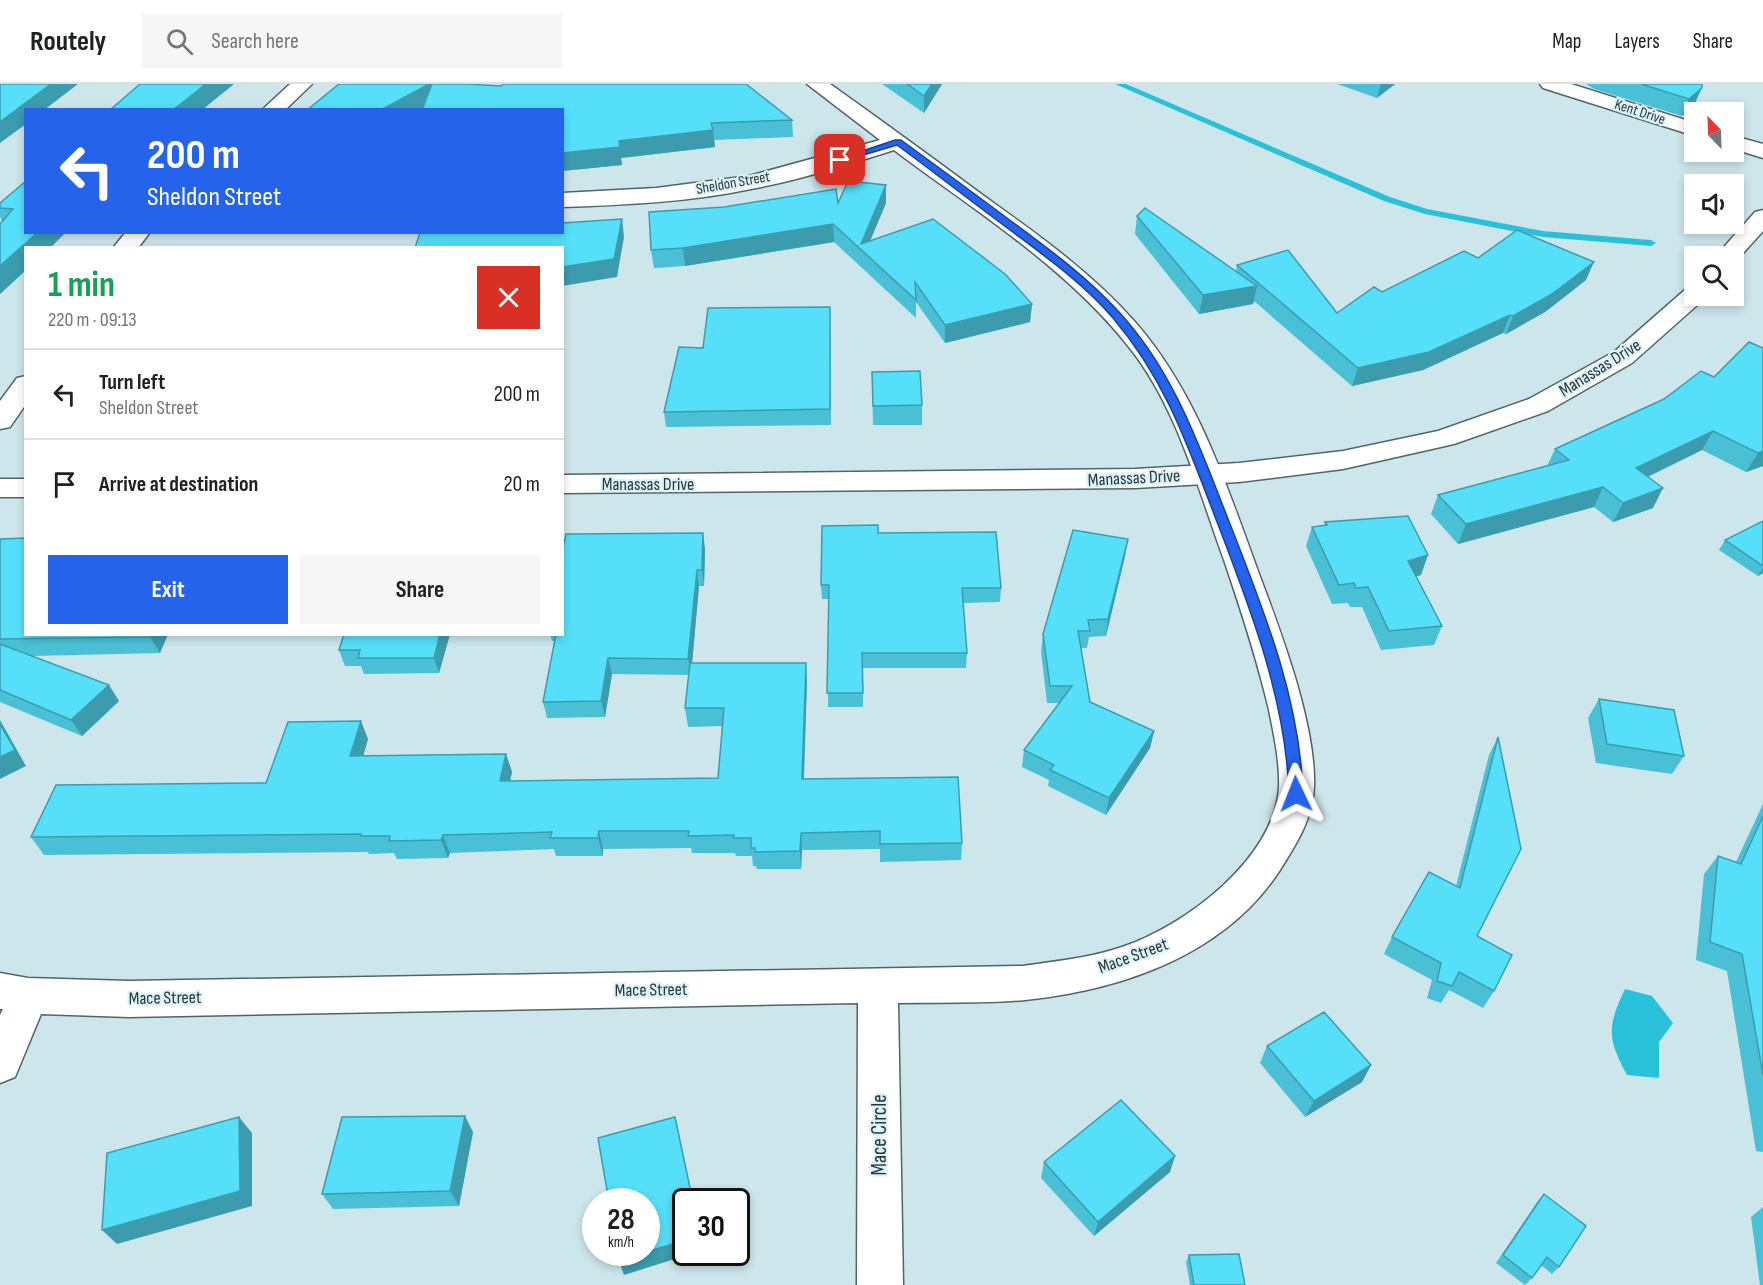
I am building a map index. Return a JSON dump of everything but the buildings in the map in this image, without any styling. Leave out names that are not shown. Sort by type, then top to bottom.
[{"type":"street","points":[[274,108],[302,84]]},
{"type":"street","name":"Mace Street","points":[[14,994],[153,999],[1023,983],[1103,970],[1141,958],[1175,942],[1223,909],[1262,870],[1289,822],[1296,794],[1295,755],[1267,635],[1181,413],[1150,358],[1116,315],[1052,256],[817,84]]},
{"type":"street","name":"Kent Drive","points":[[1550,84],[1684,127]]},
{"type":"street","name":"Sheldon Street","points":[[564,201],[628,197],[751,182],[821,165],[898,142]]},
{"type":"street","points":[[1744,145],[1763,151]]},
{"type":"street","points":[[1737,246],[1763,217]]},
{"type":"street","points":[[127,246],[137,234]]},
{"type":"street","name":"Manassas Drive","points":[[564,484],[1082,480],[1206,475],[1328,463],[1401,450],[1467,432],[1531,407],[1580,384],[1630,353],[1685,306]]},
{"type":"street","points":[[0,421],[24,387]]},
{"type":"street","points":[[0,488],[24,488]]},
{"type":"street","name":"Mace Circle","points":[[878,985],[880,1285]]},
{"type":"street","points":[[0,1064],[14,994]]},
{"type":"water","points":[[1625,989],[1652,996],[1673,1023],[1659,1042],[1659,1078],[1627,1075],[1616,1051],[1612,1023]]},
{"type":"waterway","points":[[1119,84],[1387,199],[1425,211],[1543,234],[1651,243]]},
{"type":"route","points":[[840,160],[898,142],[1052,256],[1085,284],[1116,315],[1150,358],[1181,413],[1267,635],[1295,755],[1296,794]]}]
